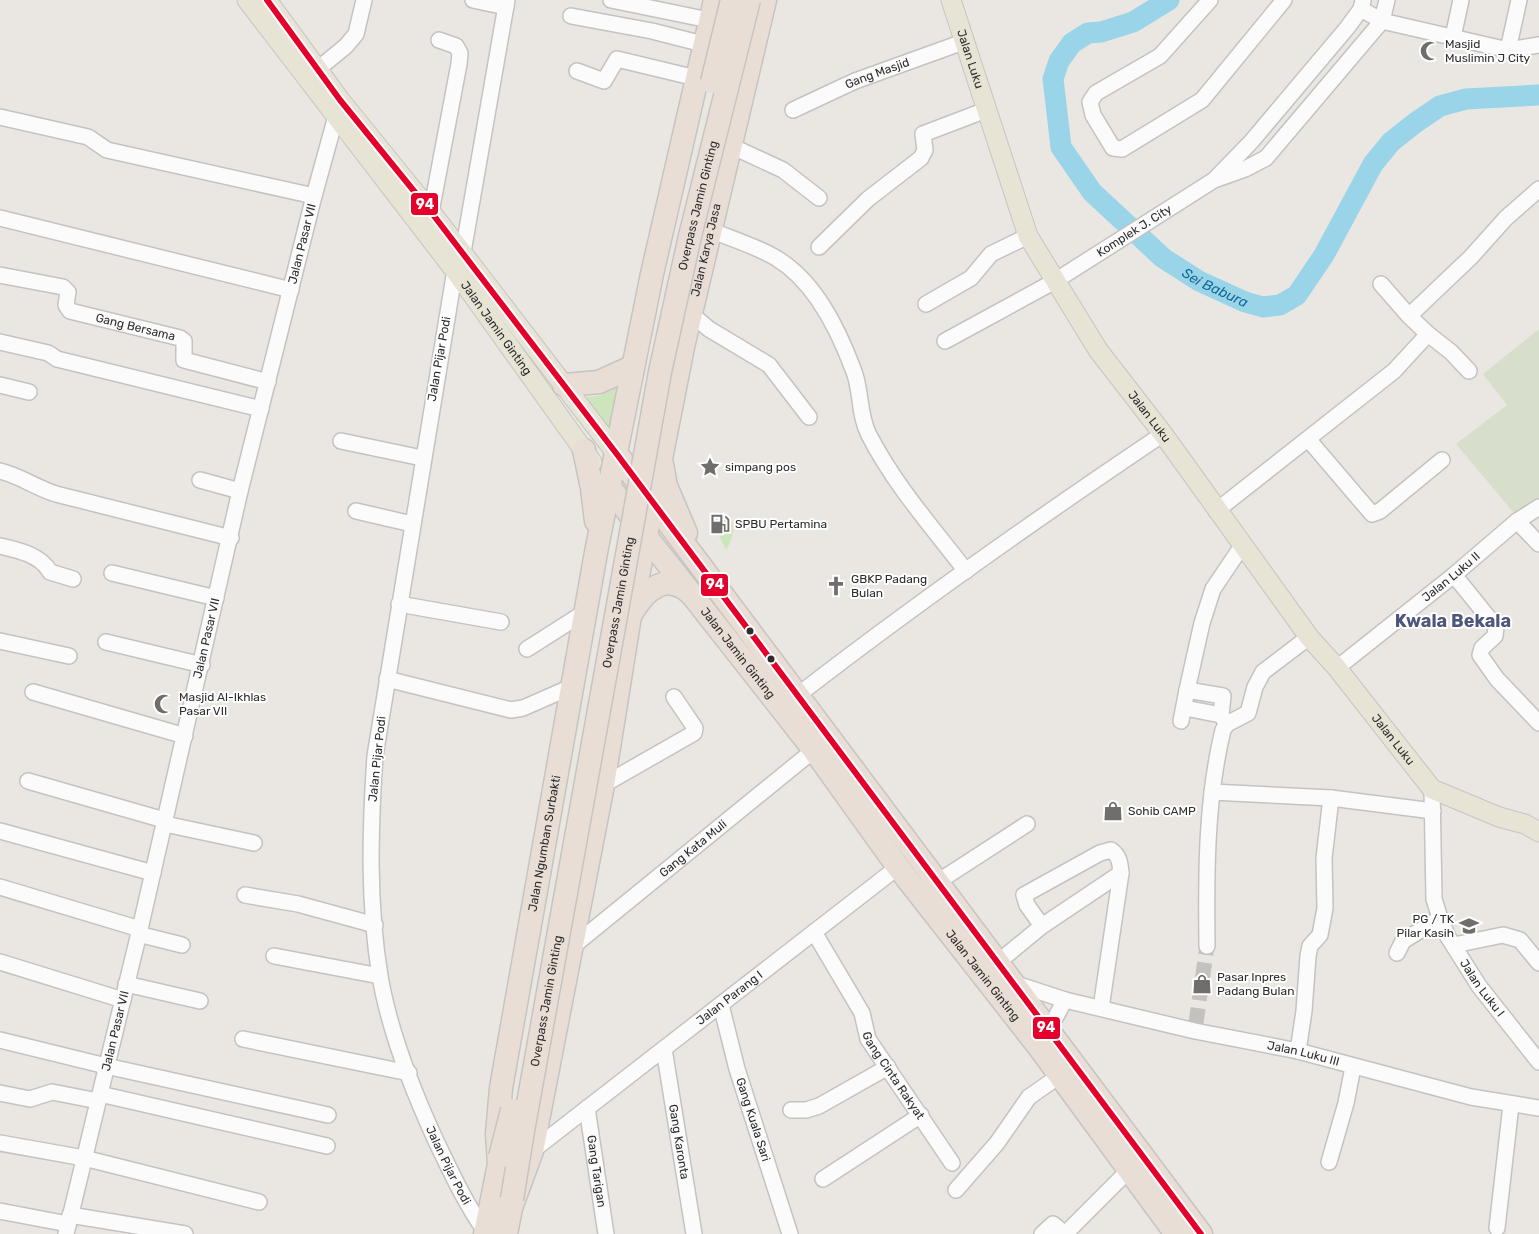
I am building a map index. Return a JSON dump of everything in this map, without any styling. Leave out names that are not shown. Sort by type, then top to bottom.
[{"type":"highway","name":"Overpass Jamin Ginting","points":[[499,1160],[511,1115],[609,563],[646,370],[679,216],[732,0]]},
{"type":"highway","name":"Overpass Jamin Ginting","points":[[512,1204],[523,1130],[660,372],[690,236],[749,0]]},
{"type":"highway","name":"Jalan Karya Jasa","points":[[652,501],[682,347],[765,0]]},
{"type":"highway","points":[[616,453],[638,338],[712,10]]},
{"type":"highway","points":[[638,338],[659,349],[671,350],[682,347]]},
{"type":"highway","points":[[564,385],[600,382],[632,367]]},
{"type":"highway","points":[[584,450],[594,498],[597,547]]},
{"type":"highway","name":"Jalan Ngumban Surbakti","points":[[492,1233],[499,1160],[497,1134],[501,1088],[570,687],[616,453]]},
{"type":"highway","name":"Jalan Jamin Ginting","points":[[616,453],[1200,1234]]},
{"type":"highway","points":[[661,454],[666,486],[700,566]]},
{"type":"highway","name":"Jalan Jamin Ginting","points":[[609,486],[645,535],[814,750],[898,867],[1039,1047],[1176,1234]]},
{"type":"highway","points":[[492,1233],[512,1204],[532,1151],[602,785],[634,593],[652,501]]},
{"type":"highway","points":[[590,584],[613,585],[634,593]]},
{"type":"highway","points":[[630,616],[649,590],[663,584],[676,584],[685,589],[699,602]]},
{"type":"main road","name":"Jalan Jamin Ginting","points":[[247,0],[338,109],[432,212],[616,453]]},
{"type":"main road","name":"Jalan Jamin Ginting","points":[[266,0],[318,69],[338,109],[609,486]]},
{"type":"main road","name":"Jalan Luku","points":[[954,2],[986,110],[1028,236],[1055,281],[1098,350],[1163,434],[1216,511],[1309,637],[1337,668],[1432,789]]},
{"type":"main road","points":[[1432,789],[1499,817],[1524,824],[1539,832]]},
{"type":"street","points":[[318,69],[346,46],[356,34],[364,0]]},
{"type":"street","points":[[463,252],[507,4],[472,0]]},
{"type":"street","points":[[611,0],[712,10]]},
{"type":"street","points":[[1210,0],[1160,56],[1096,93],[1090,102],[1093,115],[1113,148],[1122,149],[1202,100],[1284,0]]},
{"type":"street","points":[[1214,180],[1245,169],[1266,158],[1382,21],[1387,0]]},
{"type":"street","points":[[1453,37],[1461,0]]},
{"type":"street","points":[[1508,50],[1519,0]]},
{"type":"street","points":[[1214,180],[1251,142],[1347,28],[1362,4],[1382,21],[1508,50],[1539,45]]},
{"type":"street","points":[[571,16],[652,31],[703,44]]},
{"type":"street","points":[[1347,28],[1365,41]]},
{"type":"street","points":[[432,212],[460,54],[456,46],[439,40]]},
{"type":"street","name":"Gang Masjid","points":[[793,110],[855,81],[966,41]]},
{"type":"street","points":[[577,71],[604,80],[617,59],[696,78]]},
{"type":"street","name":"Jalan Pasar VII","points":[[68,1224],[202,665],[240,491],[314,196],[338,109]]},
{"type":"street","points":[[819,246],[868,198],[921,158],[925,150],[923,134],[986,110]]},
{"type":"street","points":[[0,117],[82,135],[107,150],[314,196]]},
{"type":"street","points":[[1251,142],[1266,158]]},
{"type":"street","points":[[729,145],[783,170],[819,198]]},
{"type":"street","name":"Komplek J. City","points":[[945,341],[982,319],[1055,281],[1214,180]]},
{"type":"street","points":[[1409,316],[1471,257],[1506,218],[1539,189]]},
{"type":"street","points":[[0,218],[291,290]]},
{"type":"street","points":[[710,230],[778,259],[796,274],[812,292],[827,312],[854,370],[859,403],[869,434],[910,498],[966,571]]},
{"type":"street","points":[[926,304],[967,281],[990,254],[1028,236]]},
{"type":"street","name":"Jalan Pijar Podi","points":[[455,270],[422,458],[375,756],[370,819],[371,886],[380,976],[388,1011],[409,1073],[424,1115],[467,1205],[492,1233]]},
{"type":"street","name":"Gang Bersama","points":[[0,275],[63,288],[68,292],[66,305],[70,311],[180,338],[184,341],[184,360],[268,382]]},
{"type":"street","points":[[1380,284],[1409,316],[1451,352],[1469,371]]},
{"type":"street","points":[[690,314],[709,329],[769,365],[809,417]]},
{"type":"street","points":[[1216,511],[1394,371],[1428,334]]},
{"type":"street","points":[[0,342],[48,353],[57,359],[261,409]]},
{"type":"street","points":[[0,385],[29,392]]},
{"type":"street","points":[[798,695],[900,616],[1020,531],[1163,434]]},
{"type":"street","points":[[1308,439],[1372,514],[1380,511],[1442,460]]},
{"type":"street","points":[[341,441],[422,458]]},
{"type":"street","points":[[0,471],[18,476],[40,489],[56,494],[231,538]]},
{"type":"street","points":[[200,480],[240,491]]},
{"type":"street","name":"Jalan Luku II","points":[[1337,668],[1454,575],[1516,521],[1539,507]]},
{"type":"street","points":[[356,511],[412,524]]},
{"type":"street","points":[[1516,521],[1539,544]]},
{"type":"street","points":[[0,546],[36,558],[45,564],[50,572],[73,579]]},
{"type":"street","points":[[1242,546],[1211,596],[1187,690],[1185,715],[1224,719],[1248,713],[1255,686],[1263,672],[1309,637]]},
{"type":"street","points":[[112,573],[216,598]]},
{"type":"street","points":[[1454,575],[1496,627],[1495,636],[1482,648],[1480,655],[1497,679],[1539,724]]},
{"type":"street","points":[[399,604],[501,622]]},
{"type":"street","points":[[527,649],[585,612]]},
{"type":"street","points":[[0,640],[69,656]]},
{"type":"street","points":[[106,642],[202,665]]},
{"type":"street","points":[[387,679],[511,710],[523,708],[570,687]]},
{"type":"street","points":[[1187,690],[1223,696],[1224,719],[1212,792],[1206,899],[1207,946]]},
{"type":"street","points":[[33,692],[185,736]]},
{"type":"street","points":[[602,785],[694,732],[695,728],[674,697]]},
{"type":"street","name":"Gang Kata Muli","points":[[572,947],[814,750]]},
{"type":"street","points":[[28,781],[164,822],[254,843]]},
{"type":"street","name":"Jalan Luku I","points":[[1432,789],[1434,899],[1440,918],[1479,986],[1539,1062]]},
{"type":"street","points":[[1212,792],[1331,798],[1433,811]]},
{"type":"street","points":[[1298,1051],[1304,1011],[1308,956],[1310,946],[1320,935],[1324,908],[1324,858],[1331,798]]},
{"type":"street","points":[[936,883],[1027,824]]},
{"type":"street","points":[[0,831],[153,873]]},
{"type":"street","points":[[1042,926],[1024,901],[1026,892],[1111,850],[1118,858],[1121,873],[1101,1008]]},
{"type":"street","name":"Jalan Parang I","points":[[532,1151],[898,867]]},
{"type":"street","points":[[997,963],[1042,926],[1121,873]]},
{"type":"street","points":[[0,887],[182,944]]},
{"type":"street","points":[[245,895],[308,906],[375,925]]},
{"type":"street","points":[[1397,953],[1403,941],[1440,918]]},
{"type":"street","name":"Gang Cinta Rakyat","points":[[814,932],[862,1013],[868,1039],[921,1115],[823,1179]]},
{"type":"street","points":[[1454,945],[1503,935],[1520,940],[1539,963]]},
{"type":"street","points":[[274,956],[380,976]]},
{"type":"street","points":[[0,962],[122,1000]]},
{"type":"street","name":"Jalan Luku III","points":[[1013,983],[1065,1000],[1196,1027],[1512,1105],[1539,1108]]},
{"type":"street","points":[[126,984],[200,1002]]},
{"type":"street","points":[[1048,1031],[1065,1000]]},
{"type":"street","name":"Gang Kuala Sari","points":[[721,1004],[737,1070],[790,1234]]},
{"type":"street","points":[[243,1039],[409,1073]]},
{"type":"street","points":[[0,1040],[106,1066],[328,1115]]},
{"type":"street","name":"Gang Karonta","points":[[664,1048],[694,1234]]},
{"type":"street","points":[[791,1110],[806,1110],[825,1104],[888,1067]]},
{"type":"street","points":[[1329,1162],[1346,1103],[1353,1067]]},
{"type":"street","points":[[956,1190],[997,1143],[1029,1098],[1059,1076]]},
{"type":"street","points":[[0,1093],[30,1099],[52,1092],[99,1097],[327,1146]]},
{"type":"street","points":[[1498,1228],[1512,1105]]},
{"type":"street","points":[[541,1108],[550,1122],[561,1129]]},
{"type":"street","name":"Gang Tarigan","points":[[587,1108],[606,1234]]},
{"type":"street","points":[[921,1115],[952,1163]]},
{"type":"street","points":[[0,1143],[84,1158],[259,1202]]},
{"type":"street","points":[[1042,1234],[1054,1224],[1065,1234],[1128,1171]]},
{"type":"street","points":[[0,1211],[68,1224],[185,1234]]},
{"type":"green space","points":[[1539,329],[1539,497],[1514,513],[1456,444],[1507,405],[1483,374]]},
{"type":"green space","points":[[619,384],[611,435],[586,397],[602,395]]},
{"type":"green space","points":[[717,514],[724,515],[732,522],[733,533],[726,550],[710,518]]},
{"type":"waterway","name":"Sei Babura","points":[[1169,0],[1133,22],[1101,32],[1088,33],[1072,43],[1059,61],[1053,79],[1061,147],[1092,192],[1163,258],[1199,281],[1245,302],[1263,307],[1280,305],[1297,295],[1324,255],[1373,164],[1391,142],[1415,123],[1440,106],[1466,99],[1539,95]]},
{"type":"tunnel","points":[[1196,1023],[1207,946]]},
{"type":"transit line","name":"94","points":[[267,0],[340,100],[431,212],[616,453],[1201,1234]]},
{"type":"place","name":"Masjid Muslimin J City","points":[[1430,51]]},
{"type":"place","name":"simpang pos","points":[[710,467]]},
{"type":"place","name":"SPBU Pertamina","points":[[720,524]]},
{"type":"place","name":"GBKP Padang Bulan","points":[[836,586]]},
{"type":"place","name":"Masjid Al-Ikhlas Pasar VII","points":[[164,704]]},
{"type":"place","name":"Sohib CAMP","points":[[1113,811]]},
{"type":"place","name":"PG / TK Pilar Kasih","points":[[1469,926]]},
{"type":"place","name":"Pasar Inpres Padang Bulan","points":[[1202,984]]},
{"type":"district","name":"Kwala Bekala","points":[[1453,621]]}]
